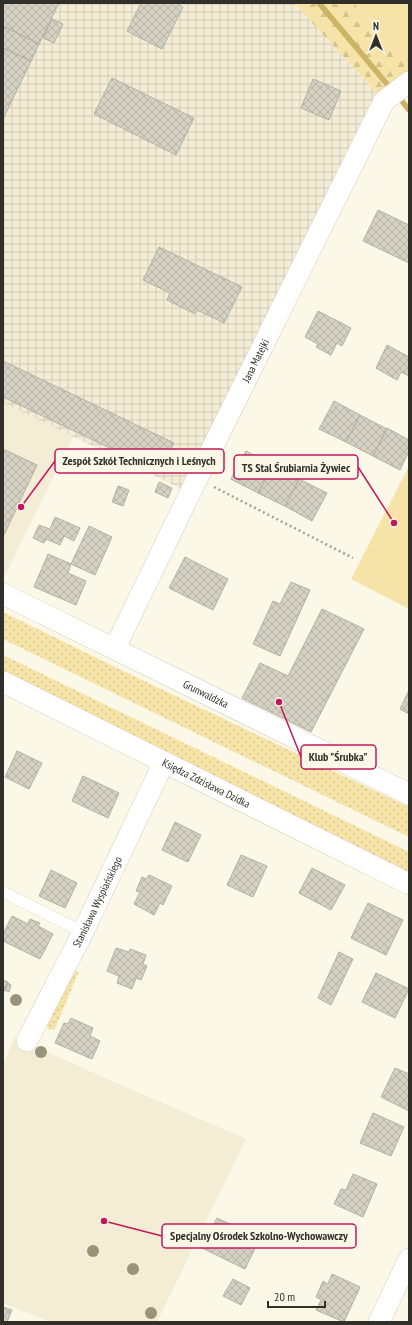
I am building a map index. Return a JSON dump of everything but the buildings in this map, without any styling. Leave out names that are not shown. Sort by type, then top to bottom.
[{"type":"street","name":"Jana Matejki","points":[[115,648],[197,478],[384,101],[409,82]]},
{"type":"street","name":"Grunwaldzka","points":[[3,594],[409,794]]},
{"type":"street","name":"Księdza Zdzisława Dzidka","points":[[3,682],[409,884]]},
{"type":"street","name":"Stanisława Wyspiańskiego","points":[[27,1040],[83,932],[164,762]]},
{"type":"street","points":[[379,1322],[409,1259]]},
{"type":"lane","points":[[3,892],[83,932]]},
{"type":"path","points":[[197,478],[353,558]]},
{"type":"shaded area","points":[[3,3],[294,3],[384,101],[190,493],[3,403]]},
{"type":"shaded area","points":[[3,403],[73,437],[4,578],[3,577]]},
{"type":"shaded area","points":[[15,1037],[246,1139],[157,1322],[50,1322],[3,1303],[3,1064]]},
{"type":"green space","points":[[294,3],[354,3],[409,65],[409,82],[384,101]]},
{"type":"green space","points":[[354,3],[409,3],[409,65]]},
{"type":"green space","points":[[409,466],[409,609],[351,579]]},
{"type":"green space","points":[[3,612],[409,807],[409,837],[3,639]]},
{"type":"green space","points":[[3,655],[409,852],[409,874],[3,672]]},
{"type":"green space","points":[[70,971],[79,971],[55,1029],[48,1029],[47,1025]]},
{"type":"waterway","points":[[319,3],[392,90]]},
{"type":"waterway","points":[[398,96],[409,110]]},
{"type":"place","name":"Zespół Szkół Technicznych i Leśnych","points":[[21,507]]},
{"type":"place","name":"TS Stal Śrubiarnia Żywiec","points":[[394,523]]},
{"type":"place","name":"Klub \"Śrubka\"","points":[[279,702]]},
{"type":"place","name":"Specjalny Ośrodek Szkolno-Wychowawczy","points":[[104,1221]]}]
